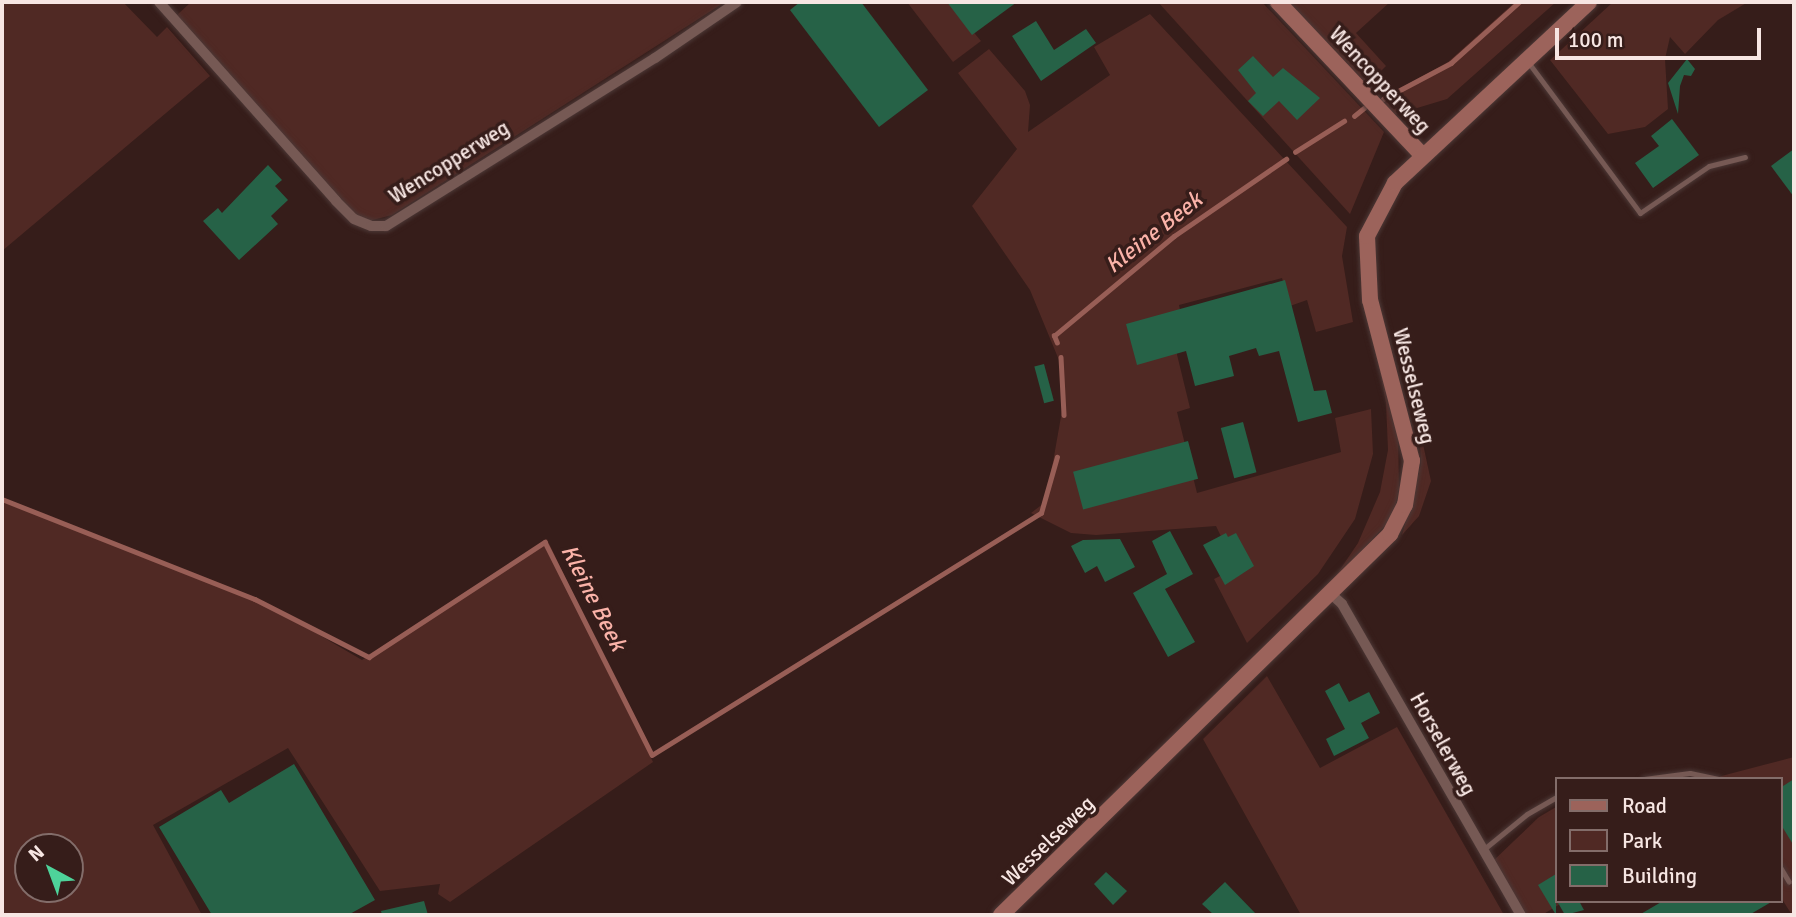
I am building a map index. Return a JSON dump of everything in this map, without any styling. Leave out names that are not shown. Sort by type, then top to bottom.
[{"type":"main road","name":"Wencopperweg","points":[[1278,2],[1422,155]]},
{"type":"main road","name":"Wesselseweg","points":[[1001,915],[1390,534],[1410,482],[1410,443],[1370,300],[1367,236],[1382,200],[1422,155],[1589,2]]},
{"type":"street","name":"Wencopperweg","points":[[159,2],[354,219],[371,226],[386,226],[656,58],[737,2]]},
{"type":"street","name":"Horselerweg","points":[[1331,594],[1342,604],[1482,852],[1521,915]]},
{"type":"lane","points":[[1526,60],[1640,213],[1709,166],[1745,157]]},
{"type":"lane","points":[[1662,777],[1690,774],[1707,777]]},
{"type":"lane","points":[[1482,852],[1527,814],[1554,798]]},
{"type":"lane","points":[[1782,870],[1789,882]]},
{"type":"green space","points":[[2,2],[123,2],[157,37],[167,27],[210,76],[2,251]]},
{"type":"green space","points":[[191,2],[725,2],[392,215],[369,221],[354,213],[176,16]]},
{"type":"green space","points":[[907,2],[948,2],[981,41],[953,62]]},
{"type":"green space","points":[[1158,2],[1262,2],[1384,132],[1350,214]]},
{"type":"green space","points":[[1285,2],[1390,2],[1356,33],[1386,66],[1366,86]]},
{"type":"green space","points":[[1515,2],[1556,2],[1447,99],[1394,115],[1379,100],[1448,62]]},
{"type":"green space","points":[[1613,2],[1748,2],[1718,20],[1685,54],[1670,37],[1665,59],[1668,109],[1645,127],[1608,134],[1550,60]]},
{"type":"green space","points":[[1150,14],[1347,227],[1342,256],[1353,322],[1316,332],[1307,300],[1290,306],[1282,278],[1179,305],[1185,333],[1173,338],[1190,408],[1177,412],[1197,493],[1341,452],[1335,418],[1371,409],[1373,454],[1355,519],[1318,574],[1247,643],[1214,579],[1236,568],[1216,526],[1096,535],[1071,533],[1031,513],[1044,503],[1053,462],[1065,394],[1061,365],[1030,290],[972,206],[1017,149],[958,73],[989,49],[1025,91],[1030,105],[1028,132],[1110,75],[1094,47]]},
{"type":"green space","points":[[1378,362],[1398,430],[1399,489],[1393,517],[1331,583],[1358,543],[1380,492],[1388,450],[1386,403]]},
{"type":"green space","points":[[1419,426],[1431,481],[1419,516],[1402,535],[1421,464]]},
{"type":"green space","points":[[2,498],[265,603],[362,660],[547,539],[653,762],[450,902],[438,894],[440,884],[380,891],[288,748],[153,825],[202,915],[2,915]]},
{"type":"green space","points":[[1267,676],[1320,768],[1397,727],[1504,915],[1301,915],[1203,739]]},
{"type":"green space","points":[[1794,757],[1794,915],[1782,899],[1782,777],[1718,777]]},
{"type":"green space","points":[[1554,808],[1554,903],[1562,903],[1542,915],[1526,915],[1493,861],[1539,817]]},
{"type":"building","points":[[800,2],[861,2],[928,90],[879,127],[790,10]]},
{"type":"building","points":[[947,2],[1017,2],[972,35]]},
{"type":"building","points":[[1036,21],[1054,50],[1086,29],[1096,43],[1041,81],[1012,36]]},
{"type":"building","points":[[1253,56],[1273,77],[1283,68],[1320,98],[1297,120],[1279,101],[1263,116],[1248,101],[1256,93],[1238,70]]},
{"type":"building","points":[[1687,59],[1695,69],[1691,76],[1684,75],[1680,86],[1678,114],[1668,83]]},
{"type":"building","points":[[1672,119],[1699,155],[1653,188],[1635,163],[1659,146],[1651,136]]},
{"type":"building","points":[[1794,149],[1794,197],[1771,166]]},
{"type":"building","points":[[268,165],[282,180],[275,186],[288,200],[271,216],[278,224],[239,260],[203,221],[218,208],[222,213]]},
{"type":"building","points":[[1285,280],[1314,391],[1326,390],[1332,413],[1298,422],[1279,351],[1259,356],[1256,348],[1229,356],[1234,376],[1195,386],[1186,351],[1137,365],[1126,324]]},
{"type":"building","points":[[1044,364],[1054,401],[1044,403],[1034,367]]},
{"type":"building","points":[[1243,422],[1256,472],[1234,478],[1221,428]]},
{"type":"building","points":[[1188,441],[1198,479],[1083,509],[1073,472]]},
{"type":"building","points":[[1170,531],[1193,574],[1165,589],[1195,642],[1168,657],[1133,593],[1167,574],[1152,541]]},
{"type":"building","points":[[1226,533],[1228,537],[1236,533],[1254,566],[1225,585],[1203,545]]},
{"type":"building","points":[[1120,539],[1135,567],[1105,582],[1097,566],[1085,573],[1071,546],[1083,540]]},
{"type":"building","points":[[1339,683],[1349,702],[1369,692],[1380,713],[1361,723],[1369,738],[1334,756],[1326,739],[1345,729],[1325,691]]},
{"type":"building","points":[[294,764],[375,900],[348,915],[212,915],[159,827],[221,790],[229,803]]},
{"type":"building","points":[[1794,779],[1794,846],[1782,826],[1782,787]]},
{"type":"building","points":[[1106,872],[1127,891],[1113,905],[1094,884]]},
{"type":"building","points":[[1554,875],[1556,915],[1538,885]]},
{"type":"building","points":[[1225,882],[1257,915],[1214,915],[1202,904]]},
{"type":"building","points":[[424,901],[428,915],[382,915],[381,911]]},
{"type":"building","points":[[1558,903],[1580,903],[1584,910],[1565,915]]},
{"type":"building","points":[[1660,903],[1770,903],[1749,915],[1639,915]]},
{"type":"waterway","name":"Kleine Beek","points":[[1383,99],[1451,63],[1519,2]]},
{"type":"waterway","name":"Kleine Beek","points":[[1354,116],[1364,108]]},
{"type":"waterway","name":"Kleine Beek","points":[[1295,152],[1344,121]]},
{"type":"waterway","name":"Kleine Beek","points":[[1057,343],[1054,336],[1174,236],[1286,159]]},
{"type":"waterway","name":"Kleine Beek","points":[[1061,357],[1064,415]]},
{"type":"waterway","name":"Kleine Beek","points":[[2,499],[255,599],[369,657],[545,542],[652,755],[1041,513],[1057,457]]}]
